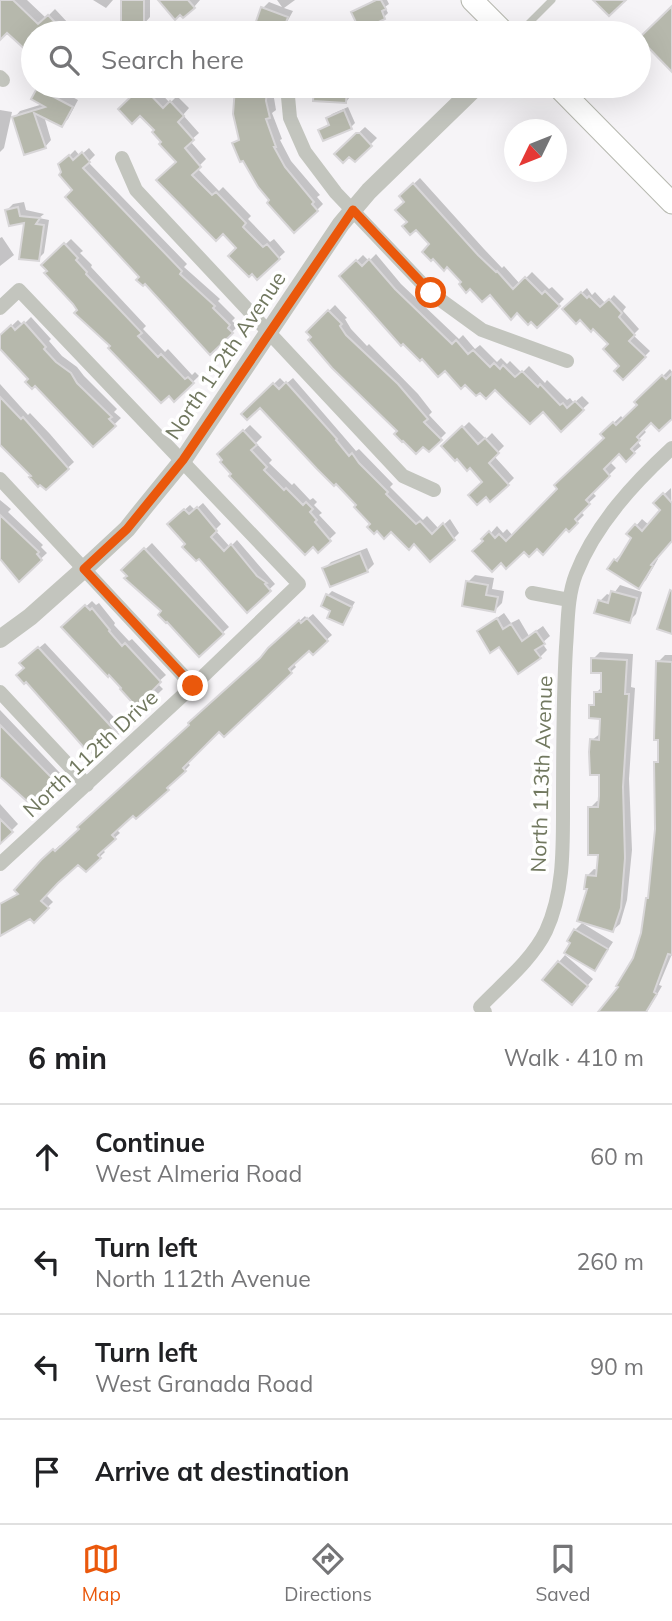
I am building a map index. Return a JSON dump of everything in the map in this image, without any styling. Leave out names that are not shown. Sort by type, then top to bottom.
[{"type":"main road","points":[[472,0],[493,21]]},
{"type":"main road","points":[[569,98],[672,203]]},
{"type":"street","points":[[288,98],[290,118],[305,152],[336,193],[431,293],[482,330],[567,361]]},
{"type":"street","name":"North 112th Avenue","points":[[0,639],[30,617],[127,529],[183,460],[353,210],[465,98]]},
{"type":"street","points":[[122,158],[136,190],[403,476],[434,489]]},
{"type":"street","points":[[0,308],[19,290],[183,460]]},
{"type":"street","name":"North 113th Avenue","points":[[482,1009],[530,955],[546,932],[558,893],[563,859],[569,600],[576,574],[591,544],[619,503],[672,448]]},
{"type":"street","name":"North 112th Drive","points":[[0,864],[299,584],[183,460]]},
{"type":"street","points":[[0,479],[193,686]]},
{"type":"street","points":[[532,593],[569,600]]},
{"type":"street","points":[[0,692],[87,785]]},
{"type":"lane","points":[[532,21],[552,0]]},
{"type":"building","points":[[0,0],[13,0],[35,21],[21,21],[21,46],[7,33],[0,40]]},
{"type":"building","points":[[121,0],[144,0],[144,21],[121,21]]},
{"type":"building","points":[[158,0],[188,0],[195,8],[183,18],[180,15],[175,20]]},
{"type":"building","points":[[376,0],[381,0],[386,9],[382,11],[385,19],[381,21],[355,21],[351,12]]},
{"type":"building","points":[[593,0],[626,0],[609,16]]},
{"type":"building","points":[[672,6],[672,72],[651,50],[651,26]]},
{"type":"building","points":[[261,7],[288,17],[286,21],[256,21]]},
{"type":"building","points":[[48,15],[54,21],[41,21]]},
{"type":"building","points":[[56,98],[73,107],[62,127],[34,113],[46,148],[24,155],[12,117],[45,107],[31,99]]},
{"type":"building","points":[[129,98],[153,98],[163,108],[170,101],[184,116],[178,122],[194,140],[185,148],[201,167],[192,175],[212,195],[216,192],[246,223],[243,227],[263,247],[267,244],[280,259],[257,280],[252,274],[249,277],[228,256],[236,248],[223,234],[216,241],[156,180],[176,162],[159,144],[161,142],[152,132],[154,130],[140,116],[132,124],[118,109]]},
{"type":"building","points":[[234,98],[266,98],[270,118],[266,119],[274,147],[285,167],[314,202],[312,204],[318,211],[294,233],[267,203],[269,200],[243,161],[240,162],[232,143],[239,140],[233,114]]},
{"type":"building","points":[[313,98],[346,98],[346,103],[313,101]]},
{"type":"building","points":[[344,110],[352,129],[323,141],[318,130],[329,125],[326,118]]},
{"type":"building","points":[[356,133],[360,133],[372,146],[355,162],[349,157],[343,163],[334,154]]},
{"type":"building","points":[[82,152],[90,162],[83,168],[230,325],[228,328],[233,333],[210,355],[145,284],[143,286],[136,280],[139,277],[65,197],[72,190],[59,175],[61,172],[58,164],[69,155],[73,160]]},
{"type":"building","points":[[413,183],[478,255],[513,289],[525,277],[542,294],[545,291],[560,306],[537,328],[531,322],[528,325],[517,313],[511,320],[490,295],[482,302],[470,289],[466,293],[459,284],[461,282],[447,267],[444,271],[422,252],[429,244],[416,230],[410,235],[402,226],[407,222],[395,210],[404,202],[399,196]]},
{"type":"building","points":[[18,207],[20,216],[40,218],[36,224],[44,225],[39,261],[19,259],[24,223],[9,226],[5,210]]},
{"type":"building","points":[[64,243],[78,258],[76,260],[86,274],[142,333],[138,336],[158,357],[161,354],[185,379],[188,377],[194,383],[174,402],[169,396],[161,403],[108,348],[110,346],[74,313],[77,310],[73,304],[44,273],[47,271],[41,265]]},
{"type":"building","points":[[369,259],[395,289],[452,344],[456,340],[468,354],[473,350],[490,367],[494,363],[500,369],[503,365],[515,377],[522,371],[538,387],[540,384],[560,405],[563,403],[567,408],[575,401],[584,410],[561,432],[543,412],[530,424],[495,390],[486,399],[480,393],[476,396],[465,385],[461,389],[445,371],[438,377],[422,359],[420,361],[403,344],[401,346],[339,276],[356,260],[362,266]]},
{"type":"building","points":[[581,292],[600,307],[609,299],[622,313],[619,317],[635,335],[629,341],[646,357],[623,380],[614,371],[619,366],[603,349],[608,344],[580,320],[576,324],[562,309]]},
{"type":"building","points":[[328,310],[342,324],[340,326],[346,335],[398,384],[428,419],[424,422],[442,440],[429,452],[423,447],[416,454],[402,442],[394,434],[397,431],[332,368],[308,340],[311,337],[306,332]]},
{"type":"building","points":[[24,322],[56,362],[71,373],[77,383],[112,417],[109,419],[116,426],[93,447],[35,386],[32,389],[25,382],[28,379],[0,349],[0,335],[11,325],[15,330]]},
{"type":"building","points":[[672,373],[672,419],[659,431],[651,423],[637,437],[640,440],[631,449],[635,453],[626,462],[619,454],[604,469],[610,476],[586,500],[590,504],[575,519],[578,523],[569,532],[566,529],[543,555],[537,549],[529,557],[524,552],[506,569],[501,563],[492,572],[472,551],[483,541],[481,539],[489,531],[495,538],[499,534],[506,541],[557,489],[554,485],[604,438],[600,434],[613,422],[616,425],[637,405],[634,402],[662,375],[666,379]]},
{"type":"building","points":[[286,382],[349,456],[352,453],[388,492],[386,494],[416,524],[420,521],[432,534],[443,523],[455,540],[430,562],[414,544],[409,550],[391,532],[384,539],[377,531],[374,534],[367,527],[370,524],[354,507],[356,505],[317,469],[260,408],[247,420],[241,414],[273,383],[279,389]]},
{"type":"building","points":[[0,397],[21,419],[23,417],[69,469],[46,490],[40,485],[38,487],[29,477],[31,476],[0,445]]},
{"type":"building","points":[[462,426],[478,444],[485,438],[499,453],[489,463],[509,485],[490,502],[486,497],[477,505],[468,495],[482,482],[470,468],[467,471],[441,446]]},
{"type":"building","points":[[243,430],[257,445],[251,450],[267,467],[264,470],[284,490],[286,488],[303,505],[306,502],[313,509],[310,512],[317,520],[315,522],[331,541],[318,553],[313,547],[305,555],[229,476],[231,474],[220,462],[222,460],[217,454]]},
{"type":"building","points":[[663,493],[672,503],[672,541],[651,565],[653,566],[639,589],[607,569],[614,559],[617,561],[631,538],[626,534],[635,524],[642,531],[660,510],[653,503]]},
{"type":"building","points":[[197,507],[217,531],[211,537],[224,551],[231,544],[257,576],[267,583],[265,584],[271,591],[247,613],[199,559],[196,561],[182,547],[185,544],[167,524],[184,509],[189,514]]},
{"type":"building","points":[[0,515],[39,552],[37,554],[42,560],[19,582],[0,559]]},
{"type":"building","points":[[144,548],[224,634],[199,657],[158,615],[161,611],[124,578],[127,576],[121,570]]},
{"type":"building","points":[[360,553],[368,572],[330,587],[322,568]]},
{"type":"building","points":[[466,581],[488,585],[486,595],[498,597],[495,612],[462,606]]},
{"type":"building","points":[[670,590],[672,591],[672,634],[657,629]]},
{"type":"building","points":[[611,591],[637,598],[630,623],[594,613],[598,600],[608,603]]},
{"type":"building","points":[[326,594],[352,607],[343,625],[327,618],[330,611],[321,606]]},
{"type":"building","points":[[85,605],[90,610],[92,608],[122,646],[125,643],[161,682],[153,690],[158,696],[141,712],[61,627]]},
{"type":"building","points":[[307,618],[328,641],[313,655],[309,651],[289,669],[292,673],[224,737],[219,732],[183,768],[186,771],[167,788],[169,790],[136,819],[133,816],[112,835],[116,839],[98,855],[101,858],[86,872],[78,865],[58,883],[41,901],[49,908],[34,923],[30,919],[0,936],[0,904],[18,894],[14,890],[41,860],[79,829],[77,827],[189,725],[188,723],[268,648],[299,620],[301,623]]},
{"type":"building","points":[[497,618],[503,629],[511,624],[522,641],[536,631],[545,644],[535,650],[541,658],[518,674],[499,647],[490,653],[477,631]]},
{"type":"building","points":[[38,647],[118,734],[94,755],[89,749],[87,751],[26,682],[24,684],[16,675],[24,668],[19,663]]},
{"type":"building","points":[[591,658],[627,660],[625,694],[629,694],[623,787],[625,858],[621,908],[613,932],[577,921],[587,889],[584,889],[586,875],[596,876],[598,855],[588,855],[588,807],[598,807],[599,796],[599,775],[590,775],[590,739],[599,740],[600,719],[589,718],[589,705],[594,705],[594,692],[601,692],[601,673],[591,673]]},
{"type":"building","points":[[656,661],[672,662],[672,955],[668,954],[654,992],[657,994],[646,1012],[598,1012],[618,987],[616,986],[633,958],[648,898],[655,829],[654,762],[658,762],[658,740],[654,740]]},
{"type":"building","points":[[0,725],[55,781],[48,788],[53,794],[33,813],[27,806],[30,804],[0,777]]},
{"type":"building","points":[[0,819],[13,832],[0,844]]},
{"type":"building","points":[[574,929],[608,949],[595,971],[564,953]]},
{"type":"building","points":[[558,961],[588,986],[572,1005],[542,980]]},
{"type":"route","points":[[193,686],[84,569],[127,529],[183,460],[353,210],[431,293]]}]
